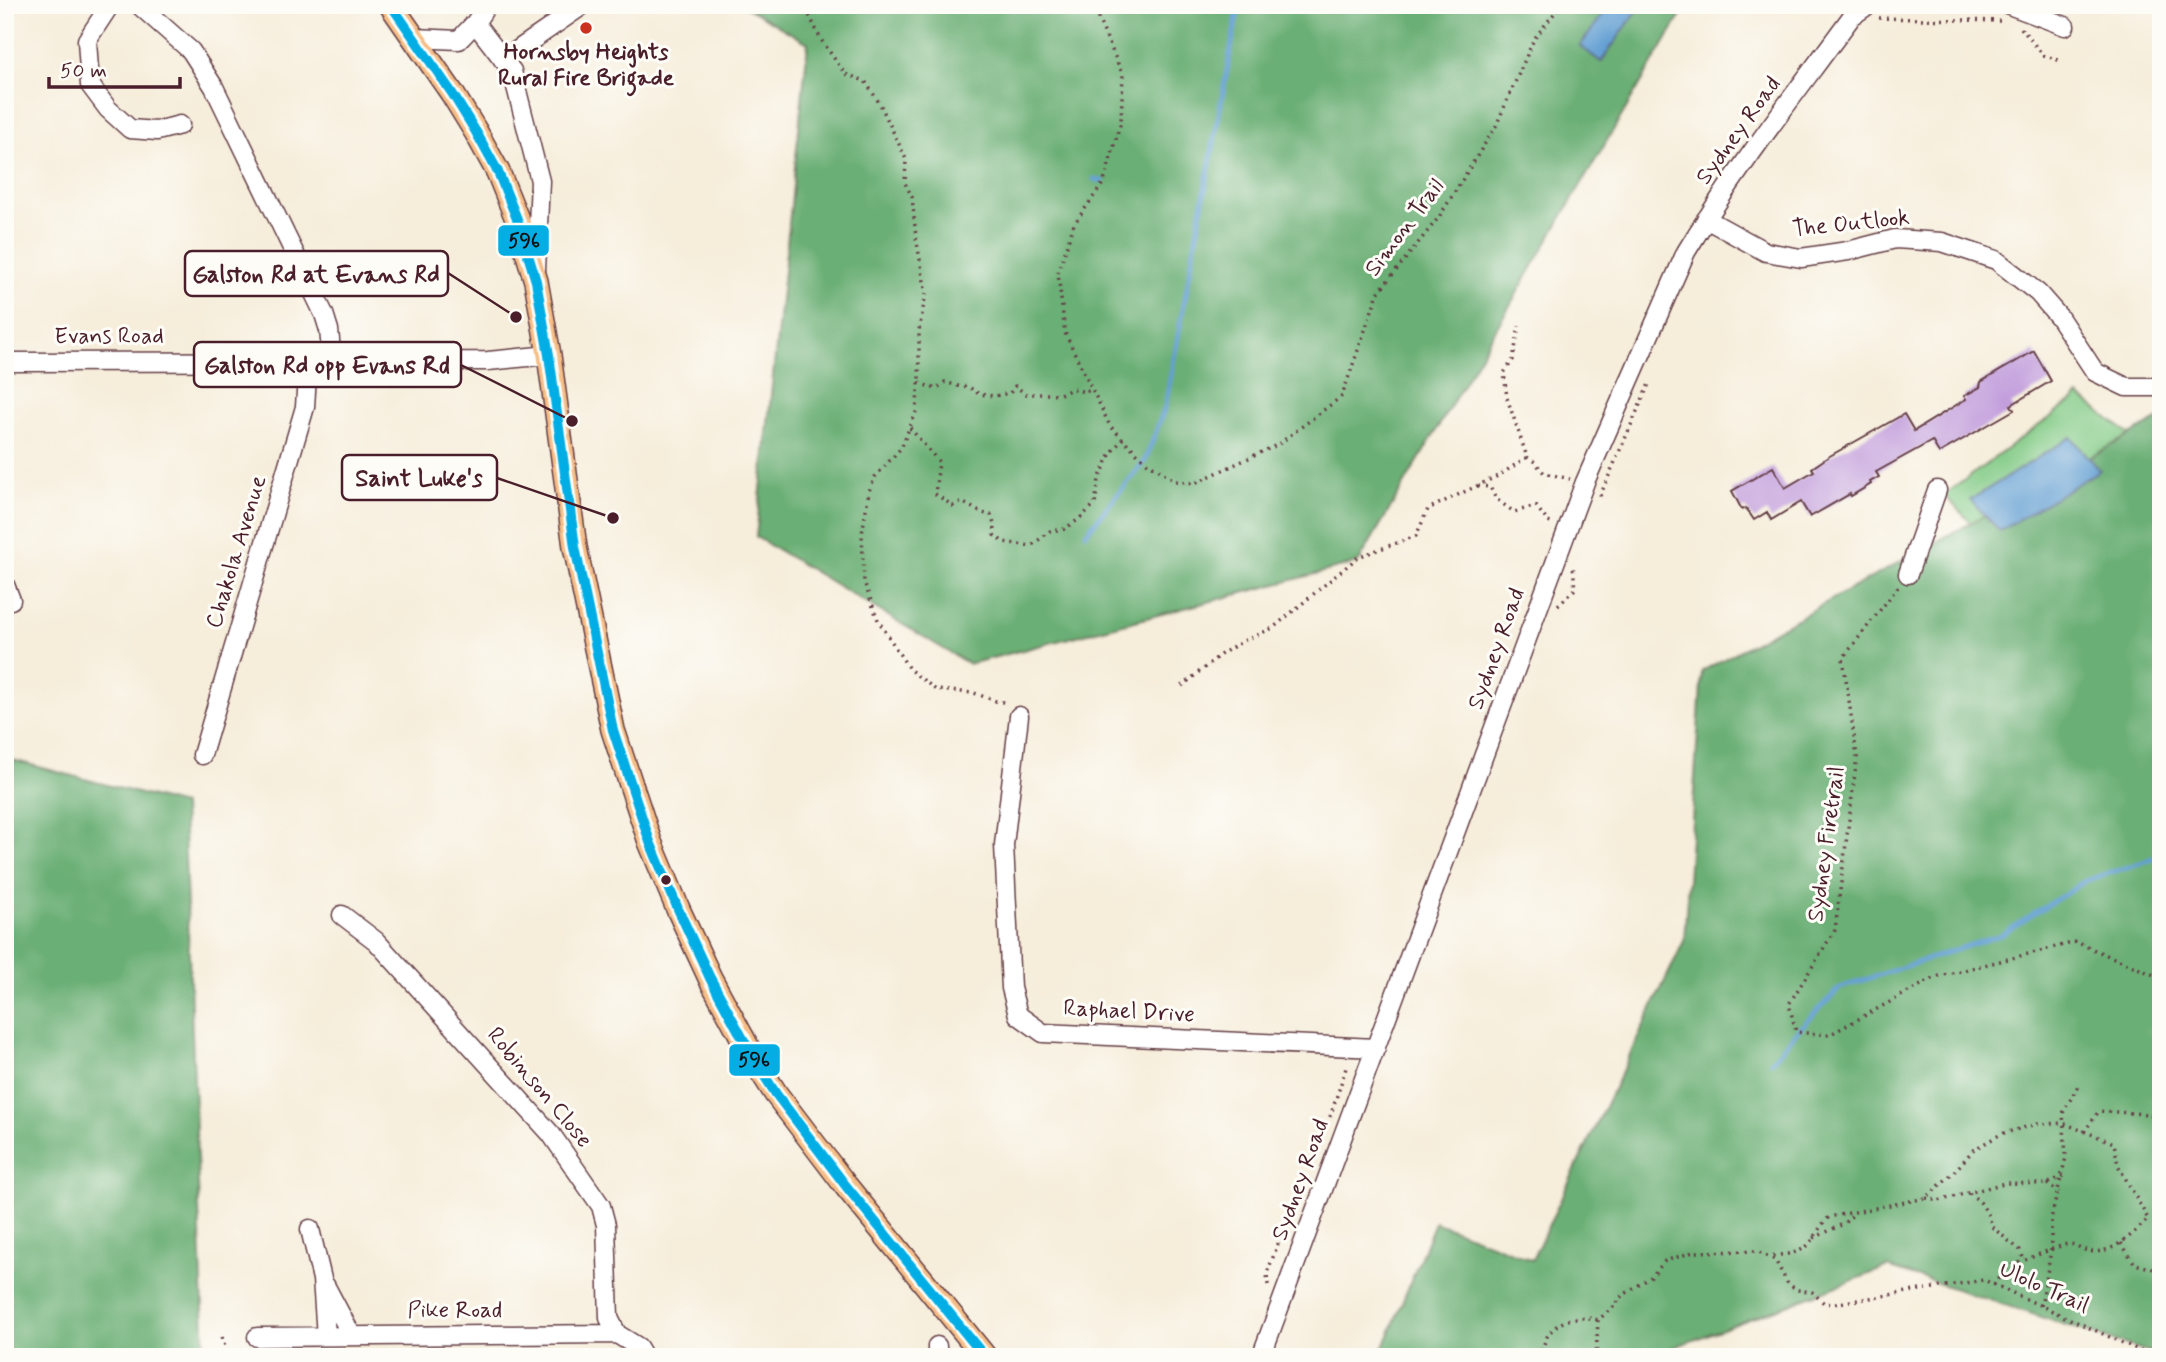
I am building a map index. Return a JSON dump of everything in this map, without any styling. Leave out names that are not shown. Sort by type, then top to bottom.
[{"type":"main road","points":[[391,5],[452,93],[498,172],[517,219],[536,281],[549,355],[575,547],[613,730],[650,842],[678,909],[710,978],[755,1062],[776,1094],[875,1223],[985,1357]]},
{"type":"street","points":[[110,5],[87,40],[90,85],[108,108],[130,129],[157,131],[180,125]]},
{"type":"street","points":[[139,5],[191,51],[225,106],[324,314],[332,360]]},
{"type":"street","points":[[415,38],[459,40],[487,5]]},
{"type":"street","points":[[503,60],[583,5]]},
{"type":"street","name":"Sydney Road","points":[[1261,1357],[1585,482],[1686,252],[1706,219],[1852,16],[1871,12]]},
{"type":"street","points":[[2006,13],[2065,26]]},
{"type":"street","points":[[474,23],[512,71],[540,181],[536,281]]},
{"type":"street","name":"The Outlook","points":[[1706,219],[1766,252],[1801,258],[1848,251],[1895,239],[1942,242],[1996,260],[2038,293],[2059,317],[2095,372],[2126,387],[2161,387]]},
{"type":"street","name":"Evans Road","points":[[5,362],[488,361],[549,355]]},
{"type":"street","name":"Chakola Avenue","points":[[202,755],[305,407],[308,360]]},
{"type":"street","points":[[1908,574],[1937,490]]},
{"type":"street","name":"Raphael Drive","points":[[1019,716],[1004,845],[1011,988],[1018,1014],[1043,1033],[1376,1048]]},
{"type":"street","name":"Robinson Close","points":[[342,915],[376,941],[551,1134],[601,1206],[606,1224],[609,1318],[617,1334]]},
{"type":"street","points":[[310,1229],[322,1279],[326,1336]]},
{"type":"street","points":[[322,1279],[352,1336]]},
{"type":"street","points":[[617,1334],[638,1347],[644,1357]]},
{"type":"street","name":"Pike Road","points":[[257,1337],[617,1334]]},
{"type":"path","points":[[800,5],[845,74],[865,81],[880,104],[906,159],[905,183],[912,197],[926,293],[919,330],[916,412],[901,448],[876,477],[869,491],[862,534],[864,582],[878,620],[909,669],[936,690],[974,693],[1004,702],[1019,716]]},
{"type":"path","name":"Simon Trail","points":[[1093,5],[1123,75],[1121,121],[1104,182],[1074,224],[1058,273],[1065,333],[1110,426],[1145,461],[1176,481],[1195,483],[1279,444],[1342,396],[1378,293],[1439,217],[1496,126],[1534,39],[1561,5]]},
{"type":"path","points":[[1871,12],[2006,13]]},
{"type":"path","points":[[2020,27],[2043,55],[2061,61]]},
{"type":"path","points":[[1519,326],[1513,360],[1504,373],[1507,398],[1527,457],[1544,473],[1585,482]]},
{"type":"path","points":[[919,383],[936,389],[945,382],[969,387],[979,394],[994,396],[1010,394],[1015,386],[1026,394],[1060,394],[1073,389],[1085,392],[1093,389]]},
{"type":"path","points":[[1600,496],[1650,382]]},
{"type":"path","points":[[910,427],[939,463],[935,494],[953,506],[962,502],[991,515],[995,527],[994,535],[1003,542],[1031,546],[1050,531],[1064,529],[1079,520],[1095,504],[1099,479],[1110,455],[1123,438]]},
{"type":"path","points":[[1182,686],[1230,648],[1273,628],[1358,557],[1416,536],[1428,509],[1500,475],[1527,457]]},
{"type":"path","points":[[1476,485],[1490,487],[1496,499],[1514,512],[1536,506],[1548,522],[1568,528]]},
{"type":"path","points":[[1553,610],[1575,589],[1573,559]]},
{"type":"path","name":"Sydney Firetrail","points":[[1908,574],[1843,658],[1857,757],[1835,930],[1788,1004],[1796,1032],[1829,1035],[1936,977],[2076,942],[2161,978]]},
{"type":"path","points":[[2041,1306],[2051,1251],[2051,1219],[2066,1157],[2063,1113],[2079,1084]]},
{"type":"path","points":[[2084,1132],[2099,1111],[2161,1117]]},
{"type":"path","points":[[1926,1198],[1973,1150],[2001,1135],[2037,1124],[2063,1122],[2114,1143],[2118,1165],[2148,1219],[2121,1243],[2096,1252],[2085,1250],[2078,1245],[2064,1244],[2003,1271],[1994,1285]]},
{"type":"path","points":[[1596,1357],[1598,1320],[1617,1304],[1619,1298],[1651,1277],[1665,1261],[1693,1252],[1757,1251],[1766,1256],[1791,1254],[1809,1245],[1829,1217],[1926,1198],[1938,1201],[2005,1183],[2047,1184],[2063,1177]]},
{"type":"path","points":[[2047,1184],[2059,1192]]},
{"type":"path","points":[[1969,1193],[1980,1202],[1993,1228],[2020,1250],[2024,1260]]},
{"type":"path","points":[[1813,1238],[1843,1224],[1856,1211]]},
{"type":"path","points":[[2121,1243],[2135,1264],[2161,1271]]},
{"type":"path","name":"Ulolo Trail","points":[[1766,1256],[1775,1260],[1788,1284],[1797,1290],[1812,1292],[1824,1303],[1832,1304],[1984,1280],[2154,1357]]},
{"type":"path","points":[[1539,1357],[1549,1332],[1567,1320],[1586,1316],[1598,1320]]},
{"type":"path","points":[[222,1337],[229,1357]]},
{"type":"green space","points":[[742,5],[1687,5],[1358,563],[969,664],[756,537],[808,43]]},
{"type":"green space","points":[[2079,396],[2156,455],[2004,556],[1944,495]]},
{"type":"green space","points":[[2161,418],[2161,1356],[1888,1267],[1648,1357],[1380,1357],[1435,1222],[1532,1260],[1684,941],[1702,671]]},
{"type":"green space","points":[[5,758],[183,805],[205,1357],[5,1357]]},
{"type":"water","points":[[1610,5],[1641,5],[1601,62],[1580,46]]},
{"type":"water","points":[[2071,437],[2100,470],[2000,531],[1970,500]]},
{"type":"building","points":[[2034,351],[2051,381],[2011,405],[2014,410],[1939,453],[1932,441],[1876,472],[1879,477],[1870,482],[1871,484],[1810,517],[1801,502],[1771,520],[1767,512],[1754,520],[1746,508],[1742,510],[1732,491],[1773,467],[1785,488],[1814,471],[1812,468],[1828,457],[1904,414],[1914,431],[1966,399],[1964,396],[1980,387],[1981,382]]},
{"type":"waterway","points":[[1086,533],[1145,461],[1165,407],[1239,5]]},
{"type":"waterway","points":[[1094,179],[1102,181]]},
{"type":"waterway","points":[[1771,1062],[1796,1032],[1840,988],[2001,935],[2085,881],[2161,856]]},
{"type":"transit line","name":"596","points":[[391,5],[476,132],[498,172],[517,219],[536,281],[549,355],[575,547],[613,730],[650,842],[678,909],[710,978],[776,1094],[846,1186],[985,1357]]},
{"type":"place","name":"Hornsby Heights Rural Fire Brigade","points":[[586,28]]},
{"type":"place","name":"Galston Rd at Evans Rd","points":[[516,317]]},
{"type":"place","name":"Galston Rd opp Evans Rd","points":[[572,421]]},
{"type":"place","name":"Saint Luke's","points":[[613,518]]}]
